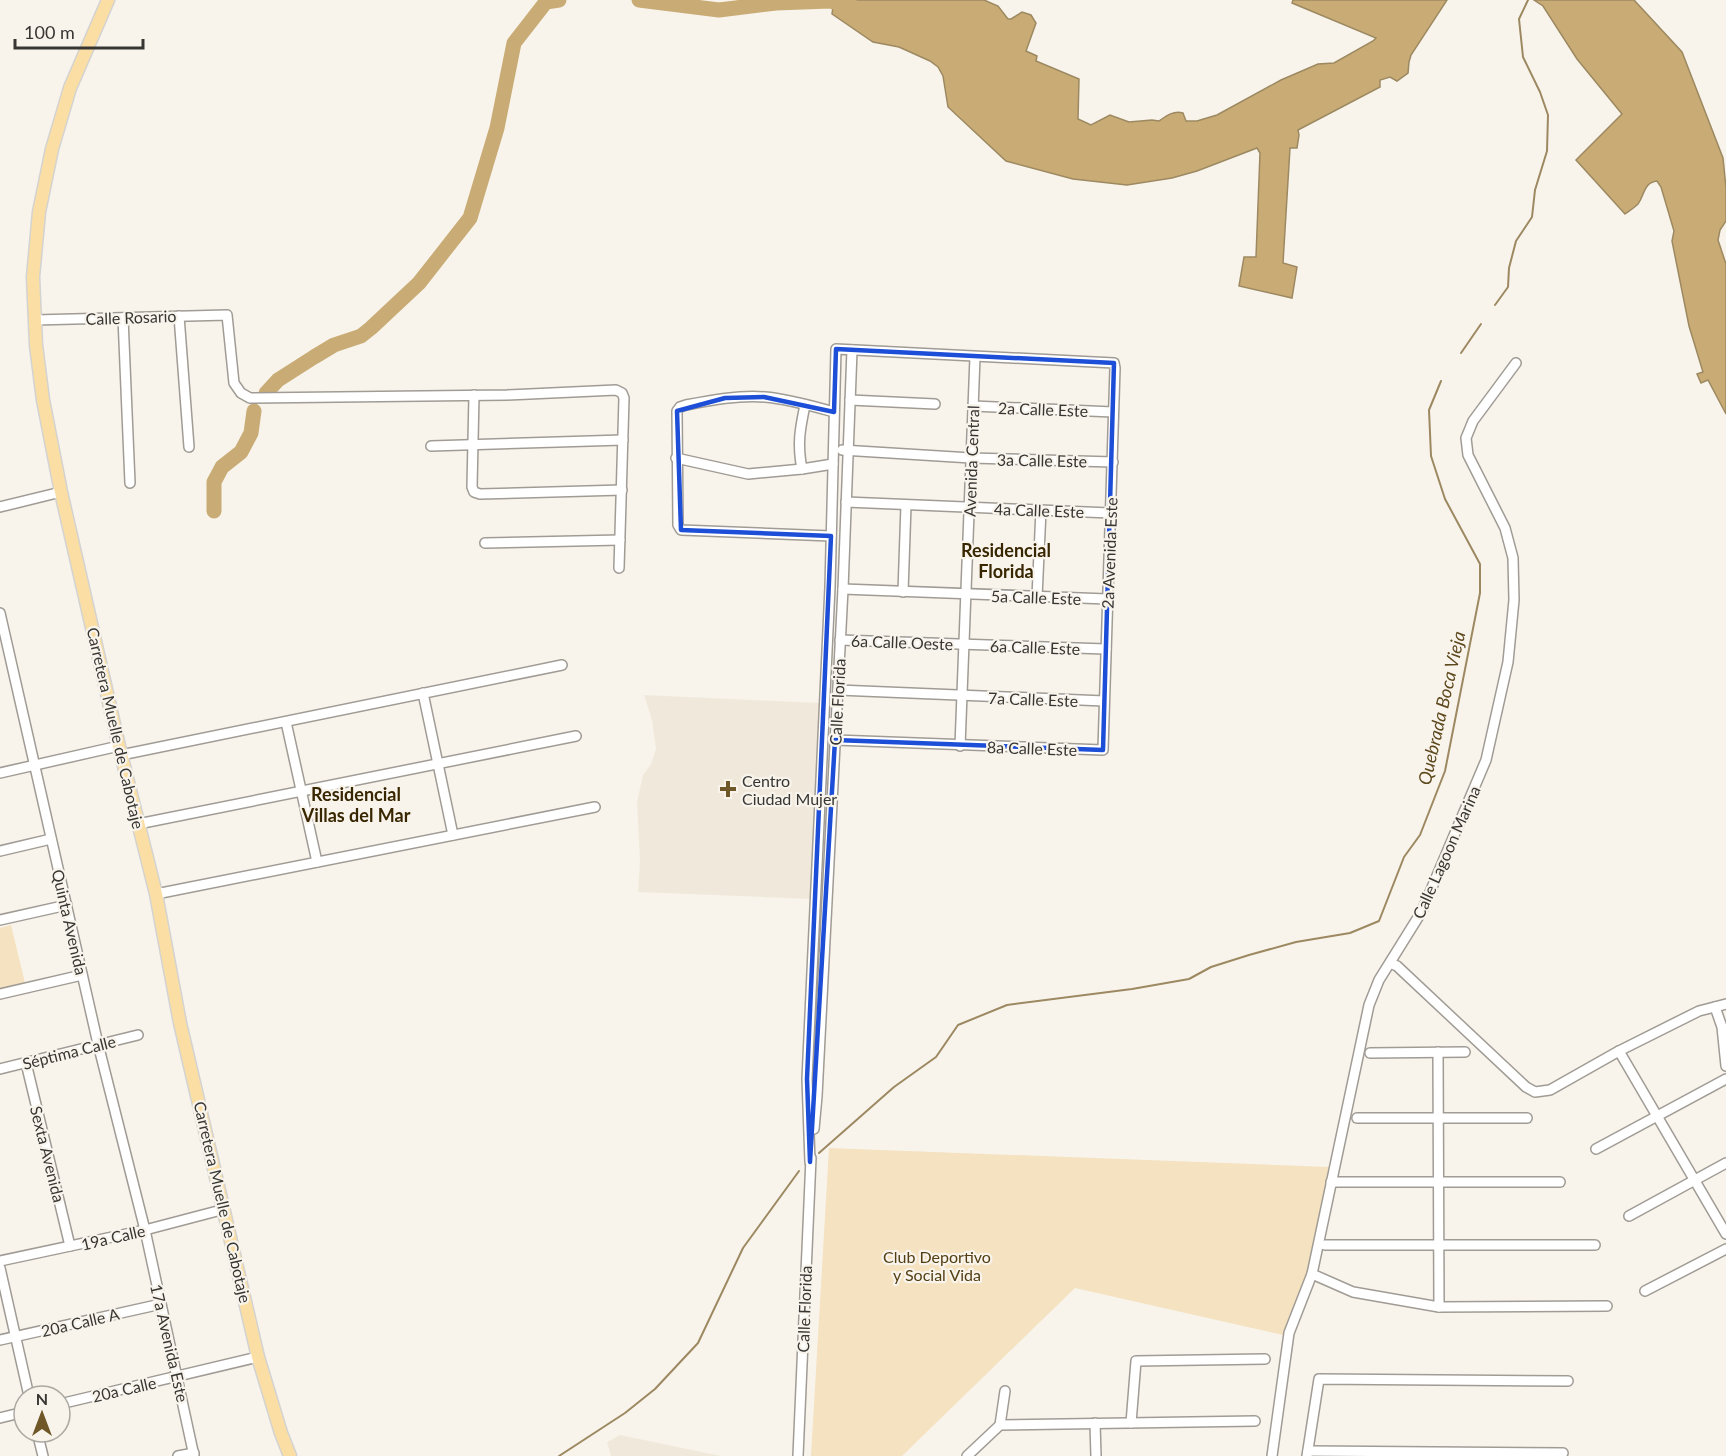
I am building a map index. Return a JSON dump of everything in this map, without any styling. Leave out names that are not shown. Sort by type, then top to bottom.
[{"type":"main road","name":"Carretera Muelle de Cabotaje","points":[[108,0],[70,88],[52,150],[39,212],[33,277],[36,345],[43,400],[61,492],[120,751],[156,894],[180,1023],[258,1357],[290,1456]]},
{"type":"street","name":"Calle Rosario","points":[[35,320],[227,315],[234,383],[241,393],[250,398],[474,395]]},
{"type":"street","points":[[180,316],[189,447]]},
{"type":"street","points":[[123,318],[130,483]]},
{"type":"street","name":"Calle Florida","points":[[798,1456],[810,1162],[817,1096],[843,589],[852,350],[836,349],[831,536],[807,1078],[810,1162]]},
{"type":"street","points":[[852,350],[975,357]]},
{"type":"street","name":"2a Avenida Este","points":[[975,357],[1108,362],[1113,363],[1115,368],[1103,750]]},
{"type":"street","name":"Avenida Central","points":[[960,746],[975,357]]},
{"type":"street","name":"Calle Lagoon Marina","points":[[1272,1456],[1289,1333],[1312,1274],[1369,1005],[1379,980],[1422,911],[1486,760],[1508,662],[1514,600],[1513,558],[1505,528],[1468,455],[1466,438],[1473,421],[1516,363]]},
{"type":"street","points":[[619,568],[622,490],[624,398],[622,393],[616,390],[474,395],[472,487],[474,492],[480,494],[622,490]]},
{"type":"street","points":[[831,536],[681,530],[678,525],[677,411],[680,407],[725,398],[754,397],[783,399],[834,412]]},
{"type":"street","points":[[850,400],[934,404]]},
{"type":"street","points":[[802,469],[798,450],[799,432],[806,405]]},
{"type":"street","name":"2a Calle Este","points":[[973,406],[1113,411]]},
{"type":"street","points":[[431,446],[623,440]]},
{"type":"street","name":"3a Calle Este","points":[[834,450],[971,458],[1113,462]]},
{"type":"street","points":[[676,458],[748,474],[833,464]]},
{"type":"street","points":[[0,507],[61,492]]},
{"type":"street","name":"4a Calle Este","points":[[846,502],[1110,513]]},
{"type":"street","points":[[903,592],[906,505]]},
{"type":"street","points":[[1037,597],[1041,510]]},
{"type":"street","points":[[485,543],[620,540]]},
{"type":"street","name":"5a Calle Este","points":[[843,589],[1107,599]]},
{"type":"street","name":"Quinta Avenida","points":[[0,613],[98,1044],[145,1230]]},
{"type":"street","name":"6a Calle Oeste","points":[[840,640],[964,645]]},
{"type":"street","name":"6a Calle Este","points":[[964,645],[1106,649]]},
{"type":"street","points":[[0,773],[286,722],[562,665]]},
{"type":"street","name":"7a Calle Este","points":[[838,690],[962,697],[1104,701]]},
{"type":"street","points":[[423,693],[453,835]]},
{"type":"street","points":[[286,722],[316,862]]},
{"type":"street","points":[[138,824],[576,736]]},
{"type":"street","name":"8a Calle Este","points":[[835,740],[1103,750]]},
{"type":"street","points":[[156,894],[596,807]]},
{"type":"street","points":[[0,851],[51,839]]},
{"type":"street","points":[[0,920],[66,905]]},
{"type":"street","points":[[1390,963],[1397,966],[1530,1090],[1540,1092],[1550,1090],[1619,1051],[1699,1011],[1726,1004]]},
{"type":"street","points":[[0,994],[82,975]]},
{"type":"street","points":[[1715,1007],[1722,1027],[1726,1066]]},
{"type":"street","name":"Séptima Calle","points":[[0,1069],[138,1035]]},
{"type":"street","points":[[1619,1051],[1726,1234]]},
{"type":"street","points":[[1438,1052],[1439,1307]]},
{"type":"street","points":[[1370,1053],[1465,1052]]},
{"type":"street","name":"Sexta Avenida","points":[[26,1063],[70,1246]]},
{"type":"street","points":[[1596,1149],[1726,1079]]},
{"type":"street","points":[[1357,1118],[1527,1118]]},
{"type":"street","points":[[1629,1216],[1726,1163]]},
{"type":"street","points":[[1331,1182],[1560,1182]]},
{"type":"street","name":"19a Calle","points":[[0,1261],[145,1230],[225,1209]]},
{"type":"street","name":"17a Avenida Este","points":[[145,1230],[194,1454]]},
{"type":"street","points":[[1325,1245],[1595,1245]]},
{"type":"street","points":[[1646,1291],[1726,1249]]},
{"type":"street","points":[[0,1268],[26,1384]]},
{"type":"street","points":[[1312,1274],[1353,1292],[1439,1307],[1607,1306]]},
{"type":"street","name":"20a Calle A","points":[[0,1340],[161,1304]]},
{"type":"street","name":"20a Calle","points":[[72,1401],[258,1357]]},
{"type":"street","points":[[1131,1423],[1136,1360],[1265,1359]]},
{"type":"street","points":[[1563,1453],[1308,1454],[1319,1380],[1568,1381]]},
{"type":"street","points":[[967,1456],[1000,1425],[1005,1391]]},
{"type":"street","points":[[1000,1425],[1255,1421]]},
{"type":"street","points":[[1095,1423],[1096,1456]]},
{"type":"street","points":[[178,1456],[194,1454]]},
{"type":"highlighted area","points":[[836,349],[1114,363],[1103,750],[835,740],[810,1162],[807,1079],[831,536],[681,530],[677,411],[725,398],[764,397],[834,412]]},
{"type":"shaded area","points":[[834,0],[984,0],[998,6],[1008,19],[1022,12],[1031,15],[1036,23],[1026,51],[1037,56],[1036,61],[1079,79],[1078,119],[1091,125],[1110,115],[1129,122],[1159,121],[1176,112],[1183,113],[1186,121],[1197,121],[1217,115],[1281,80],[1318,64],[1334,63],[1376,38],[1292,3],[1293,0],[1447,0],[1411,55],[1408,73],[1397,81],[1390,77],[1380,80],[1380,87],[1298,130],[1297,148],[1290,148],[1283,263],[1297,267],[1292,298],[1239,286],[1244,257],[1256,257],[1260,153],[1257,148],[1197,171],[1172,178],[1127,185],[1073,179],[1006,161],[948,107],[943,76],[938,67],[899,47],[873,42],[832,14]]},
{"type":"shaded area","points":[[1534,0],[1634,0],[1682,52],[1723,158],[1726,221],[1720,230],[1718,240],[1726,264],[1726,414],[1708,380],[1701,383],[1697,374],[1703,372],[1689,326],[1672,241],[1674,231],[1661,187],[1657,181],[1649,184],[1638,204],[1625,214],[1576,160],[1622,114],[1577,59],[1543,6]]},
{"type":"shaded area","name":"Centro Ciudad Mujer","points":[[644,695],[820,703],[811,899],[638,892],[640,861],[637,802],[643,775],[651,764],[656,749],[652,720]]},
{"type":"shaded area","points":[[620,1435],[721,1456],[611,1456],[607,1442]]},
{"type":"green space","points":[[11,925],[25,983],[0,989],[0,928]]},
{"type":"green space","name":"Club Deportivo y Social Vida","points":[[829,1148],[1329,1167],[1306,1280],[1283,1335],[1075,1288],[902,1456],[811,1456]]},
{"type":"waterway","points":[[266,393],[278,380],[314,357],[334,345],[361,336],[371,328],[419,283],[470,218],[497,128],[514,43],[546,2],[559,0]]},
{"type":"waterway","points":[[639,0],[719,10],[776,3],[830,1],[853,7]]},
{"type":"waterway","name":"Quebrada Boca Vieja","points":[[1495,305],[1508,287],[1509,268],[1516,241],[1532,217],[1535,190],[1547,151],[1548,115],[1523,57],[1519,19],[1528,0]]},
{"type":"waterway","name":"Quebrada Boca Vieja","points":[[1461,353],[1481,324]]},
{"type":"waterway","name":"Quebrada Boca Vieja","points":[[819,1153],[894,1087],[936,1057],[958,1025],[1007,1005],[1132,989],[1189,979],[1211,967],[1249,955],[1296,942],[1350,933],[1379,921],[1404,857],[1420,835],[1445,771],[1480,593],[1480,564],[1445,499],[1431,456],[1429,410],[1441,381]]},
{"type":"waterway","points":[[214,511],[214,482],[222,467],[241,452],[251,433],[254,411]]},
{"type":"waterway","name":"Quebrada Boca Vieja","points":[[559,1456],[625,1413],[655,1389],[698,1343],[743,1248],[799,1171]]},
{"type":"place","name":"Centro Ciudad Mujer","points":[[728,789]]},
{"type":"district","name":"Residencial Florida","points":[[1006,560]]},
{"type":"district","name":"Residencial Villas del Mar","points":[[356,804]]}]
